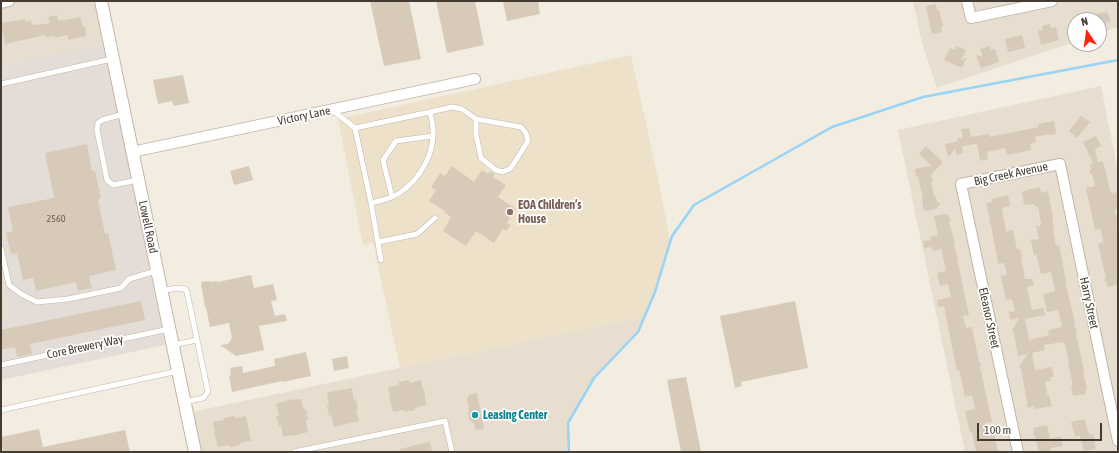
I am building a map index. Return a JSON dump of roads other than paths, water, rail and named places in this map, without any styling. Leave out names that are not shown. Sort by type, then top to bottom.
[{"type":"street","points":[[1,3],[9,1]]},
{"type":"street","name":"Lowell Road","points":[[101,1],[195,452]]},
{"type":"street","points":[[968,1],[971,18],[1052,1]]},
{"type":"street","name":"Victory Lane","points":[[132,152],[475,79]]},
{"type":"street","name":"Big Creek Avenue","points":[[961,184],[1060,164]]},
{"type":"street","name":"Harry Street","points":[[1060,164],[1118,441]]},
{"type":"street","name":"Eleanor Street","points":[[961,184],[1018,452]]},
{"type":"lane","points":[[1,84],[113,59]]},
{"type":"lane","points":[[355,128],[452,107],[462,109],[476,119],[521,128],[526,133],[528,141],[511,168],[503,172],[496,170],[481,158],[476,134],[476,119]]},
{"type":"lane","points":[[331,110],[355,128],[371,202],[381,260]]},
{"type":"lane","points":[[371,202],[392,197],[403,191],[416,178],[426,164],[431,150],[433,136],[433,123],[430,112]]},
{"type":"lane","points":[[125,114],[102,120],[98,123],[97,130],[107,180],[113,185],[138,180]]},
{"type":"lane","points":[[392,197],[383,160],[396,141],[433,136]]},
{"type":"lane","points":[[378,242],[417,234],[435,218]]},
{"type":"lane","points":[[1,248],[9,285],[20,294],[37,302],[68,299],[121,288],[129,279],[157,270]]},
{"type":"lane","points":[[161,291],[180,288],[185,289],[187,292],[208,392],[203,398],[184,402]]},
{"type":"lane","name":"Core Brewery Way","points":[[1,365],[169,329]]},
{"type":"lane","points":[[172,345],[197,340]]},
{"type":"lane","points":[[1,410],[178,371]]},
{"type":"lane","points":[[294,452],[446,421],[452,452]]},
{"type":"waterway","points":[[569,452],[568,423],[594,378],[638,332],[655,292],[672,236],[694,205],[832,127],[923,97],[1118,60]]},
{"type":"place","name":"EOA Children’s House","points":[[510,212]]},
{"type":"place","name":"Leasing Center","points":[[475,415]]}]
